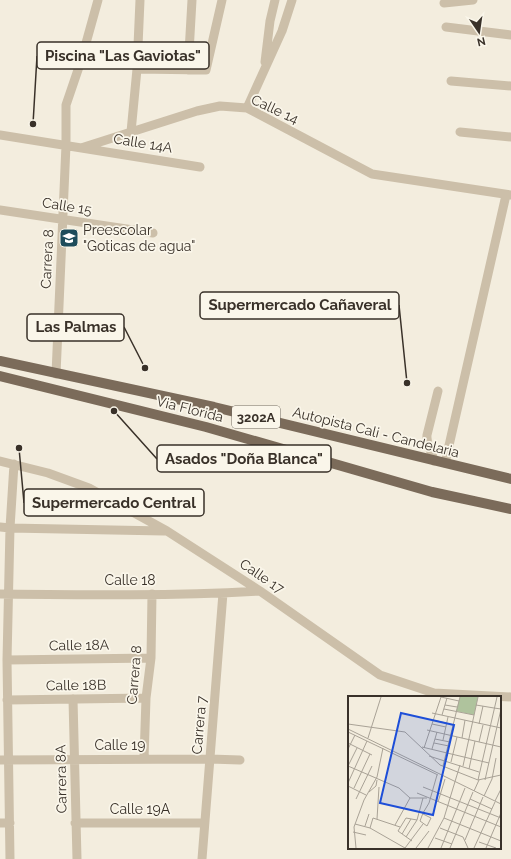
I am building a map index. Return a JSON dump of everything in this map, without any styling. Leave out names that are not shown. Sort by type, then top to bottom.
[{"type":"main road","name":"Autopista Cali - Candelaria","points":[[0,361],[214,407],[511,479]]},
{"type":"main road","name":"Via Florida","points":[[0,376],[206,427],[432,492],[511,509]]},
{"type":"street","name":"Carrera 8","points":[[56,374],[66,145],[66,105],[81,61],[98,0]]},
{"type":"street","points":[[131,132],[137,69],[140,0]]},
{"type":"street","points":[[188,70],[192,0]]},
{"type":"street","points":[[137,69],[206,70],[222,0]]},
{"type":"street","points":[[264,69],[270,21],[275,0]]},
{"type":"street","points":[[247,108],[282,31],[292,0]]},
{"type":"street","points":[[444,3],[473,0]]},
{"type":"street","points":[[446,27],[511,35]]},
{"type":"street","points":[[451,81],[511,86]]},
{"type":"street","name":"Calle 14","points":[[0,135],[81,148],[197,110],[220,106],[247,108],[372,174],[508,195]]},
{"type":"street","points":[[460,132],[511,137]]},
{"type":"street","name":"Calle 14A","points":[[81,148],[200,167]]},
{"type":"street","points":[[440,462],[508,195]]},
{"type":"street","name":"Calle 15","points":[[0,210],[154,233]]},
{"type":"street","points":[[438,391],[427,435],[427,441],[428,447],[440,462]]},
{"type":"street","name":"Calle 17","points":[[0,461],[48,473],[89,488],[167,531],[260,591],[380,675],[434,693],[492,696]]},
{"type":"street","points":[[5,859],[10,859],[10,823],[4,760],[7,660],[4,594],[14,464]]},
{"type":"street","points":[[0,527],[167,531]]},
{"type":"street","name":"Calle 18","points":[[4,594],[152,594],[260,591]]},
{"type":"street","name":"Carrera 7","points":[[202,859],[223,593]]},
{"type":"street","name":"Carrera 8","points":[[144,759],[146,698],[151,658],[152,594]]},
{"type":"street","name":"Calle 18A","points":[[7,660],[151,658]]},
{"type":"street","name":"Calle 17","points":[[501,696],[511,697]]},
{"type":"street","name":"Calle 18B","points":[[7,700],[146,698]]},
{"type":"street","name":"Carrera 8A","points":[[73,699],[77,859]]},
{"type":"street","name":"Calle 19","points":[[4,760],[240,760]]},
{"type":"street","points":[[0,823],[10,823]]},
{"type":"street","name":"Calle 19A","points":[[75,823],[204,823]]},
{"type":"place","name":"Piscina \"Las Gaviotas\"","points":[[33,124]]},
{"type":"place","name":"Preescolar \"Goticas de agua\"","points":[[69,238]]},
{"type":"place","name":"Las Palmas","points":[[145,368]]},
{"type":"place","name":"Supermercado Cañaveral","points":[[407,383]]},
{"type":"place","name":"Asados \"Doña Blanca\"","points":[[114,411]]},
{"type":"place","name":"Supermercado Central","points":[[19,448]]}]
